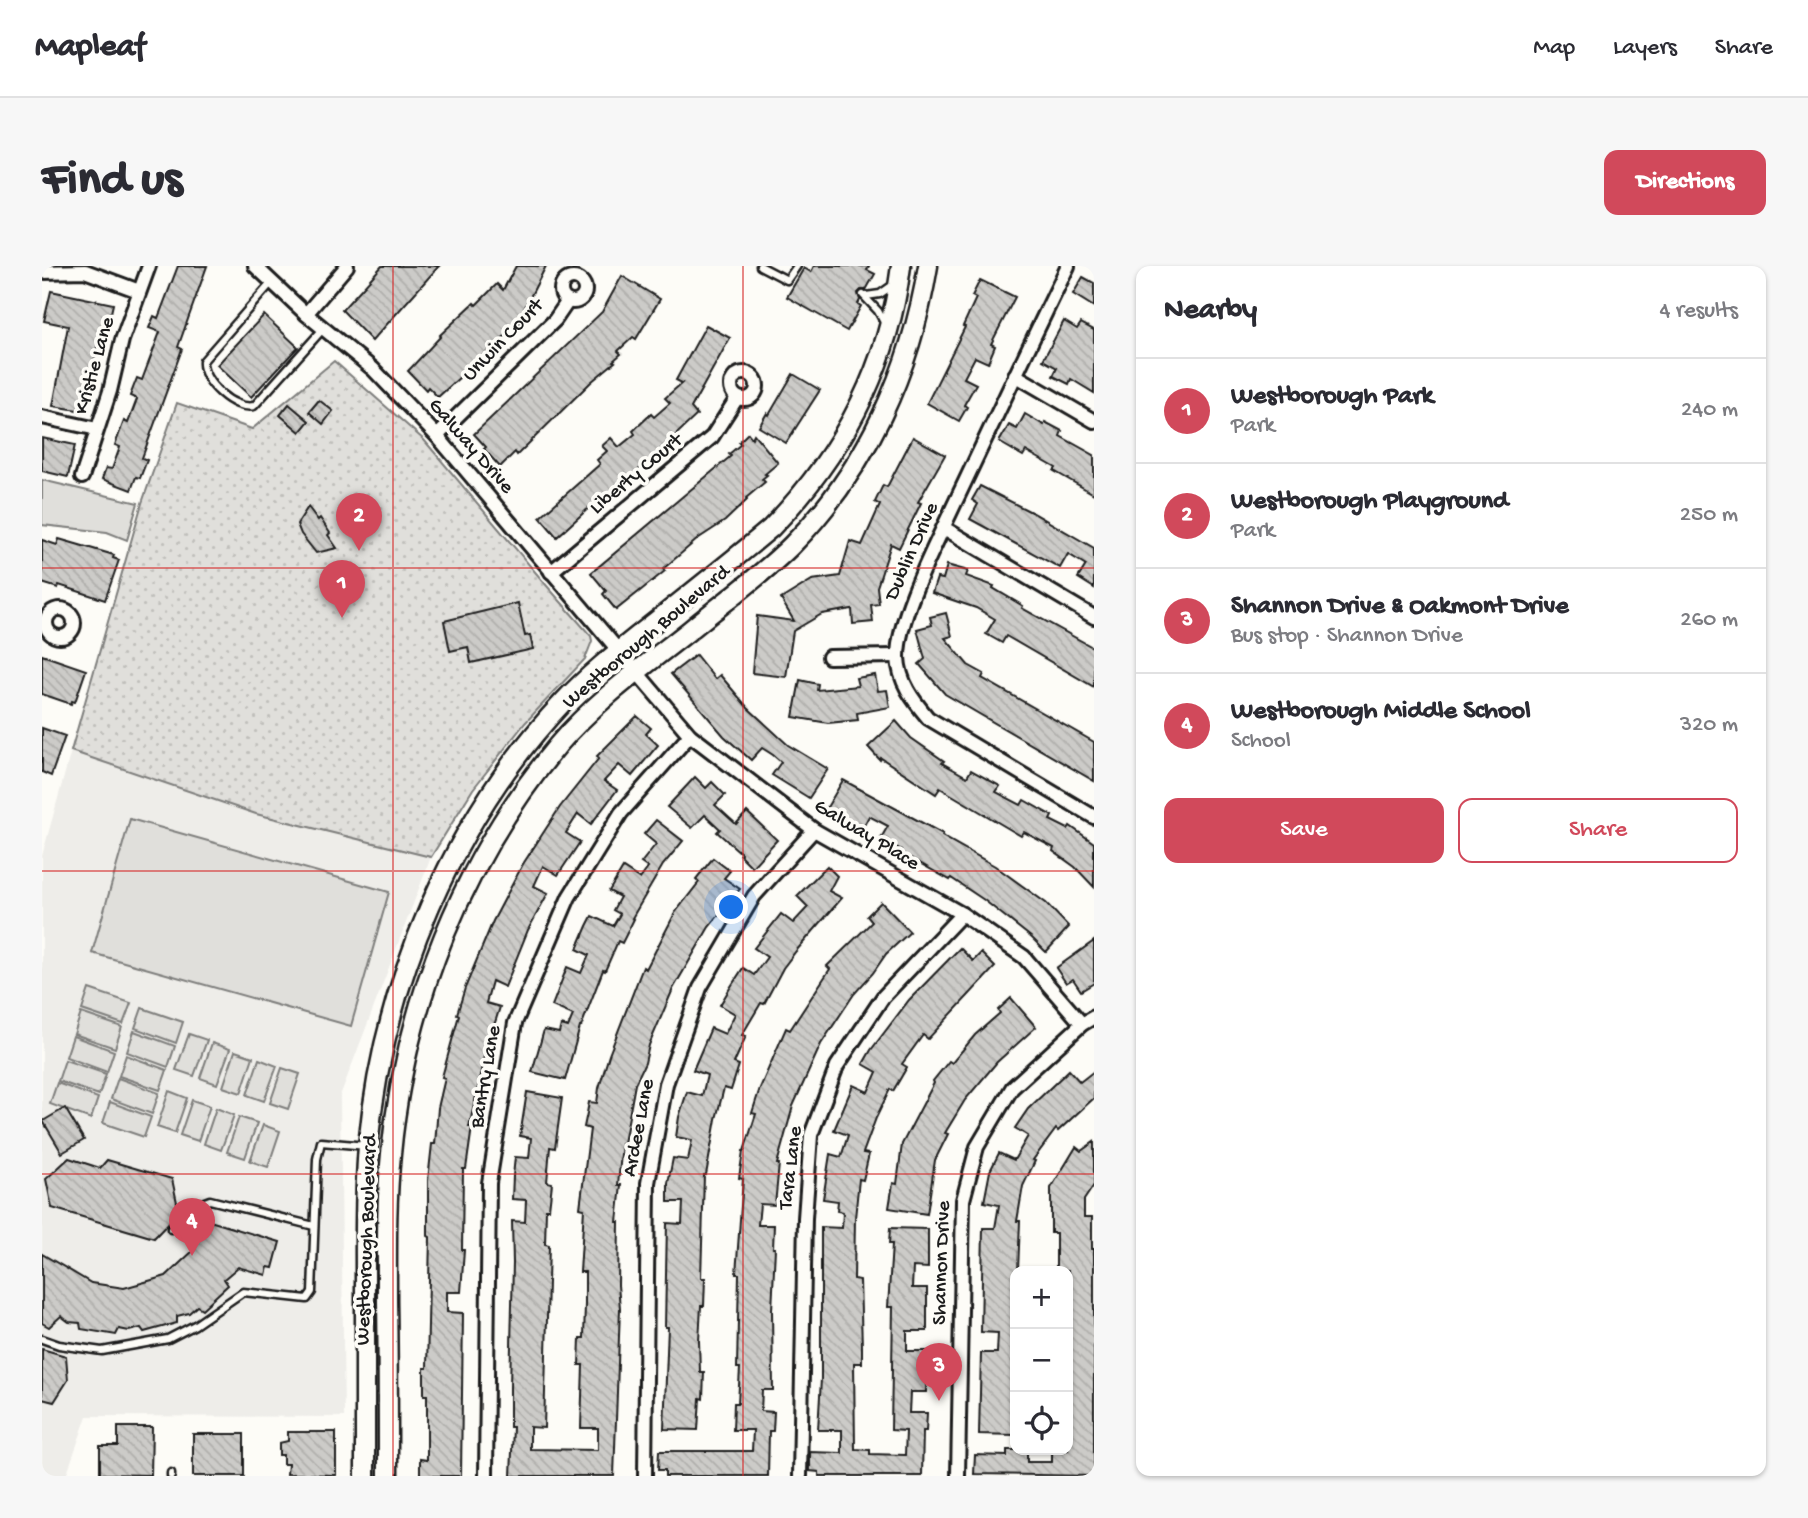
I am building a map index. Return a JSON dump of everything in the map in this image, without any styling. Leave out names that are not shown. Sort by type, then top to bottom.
[{"type":"main road","name":"Westborough Boulevard","points":[[388,1476],[388,1187],[396,1110],[424,989],[464,890],[517,799],[560,743],[584,717],[791,546],[842,484],[864,452],[897,382],[922,305],[928,266]]},
{"type":"main road","name":"Westborough Boulevard","points":[[365,1476],[365,1229],[368,1146],[391,1021],[415,945],[443,881],[479,815],[520,754],[565,699],[619,651],[744,551],[797,501],[821,470],[841,440],[876,370],[888,336],[901,272]]},
{"type":"street","name":"Kristie Lane","points":[[82,477],[110,391],[122,340],[149,266]]},
{"type":"street","name":"Galway Drive","points":[[255,266],[306,314],[373,369],[437,436],[636,673]]},
{"type":"street","points":[[306,314],[347,266]]},
{"type":"street","name":"Dublin Drive","points":[[1068,266],[907,611],[898,656],[902,678],[913,700],[928,718],[1094,817]]},
{"type":"street","points":[[42,272],[85,271],[139,290]]},
{"type":"street","name":"Unwin Court","points":[[437,436],[555,320],[568,301]]},
{"type":"street","points":[[1015,375],[1094,421]]},
{"type":"street","name":"Liberty Court","points":[[551,572],[712,437],[737,398]]},
{"type":"street","points":[[42,417],[97,429]]},
{"type":"street","points":[[944,528],[1094,617]]},
{"type":"street","points":[[829,657],[898,656]]},
{"type":"street","name":"Galway Place","points":[[636,673],[691,735],[814,830],[962,914],[1024,957],[1088,1021]]},
{"type":"street","name":"Bantry Lane","points":[[486,1476],[489,1183],[515,1023],[569,897],[621,813],[691,735]]},
{"type":"street","name":"Ardee Lane","points":[[645,1476],[648,1183],[666,1084],[700,988],[754,896],[814,830]]},
{"type":"street","name":"Tara Lane","points":[[800,1476],[805,1218],[811,1135],[837,1066],[883,997],[962,914]]},
{"type":"street","name":"Shannon Drive","points":[[958,1476],[963,1200],[977,1147],[1012,1088],[1088,1021]]},
{"type":"lane","points":[[760,266],[787,280],[797,266]]},
{"type":"lane","points":[[888,336],[881,316],[864,296],[883,293],[901,272]]},
{"type":"lane","points":[[272,282],[203,361],[202,370],[208,381],[238,405],[248,408],[254,406],[324,329]]},
{"type":"lane","points":[[42,1339],[59,1345],[102,1351],[168,1339],[195,1325],[243,1292],[307,1299],[312,1292],[317,1158],[321,1142],[368,1146]]},
{"type":"lane","points":[[170,1229],[192,1207],[209,1200],[314,1226]]},
{"type":"shaded area","points":[[334,361],[424,440],[591,636],[592,641],[585,659],[525,723],[473,789],[431,857],[256,814],[71,751],[142,503],[177,403],[252,429]]},
{"type":"shaded area","points":[[42,480],[138,503],[127,540],[107,532],[42,525]]},
{"type":"shaded area","points":[[71,751],[256,814],[431,857],[340,1096],[344,1417],[87,1416],[66,1476],[42,1476],[42,856]]},
{"type":"shaded area","points":[[130,819],[389,892],[351,1026],[92,953]]},
{"type":"shaded area","points":[[89,989],[131,1003],[123,1024],[82,1010]]},
{"type":"shaded area","points":[[142,1008],[183,1022],[176,1043],[135,1028]]},
{"type":"shaded area","points":[[81,1013],[122,1027],[115,1048],[74,1034]]},
{"type":"shaded area","points":[[134,1031],[175,1046],[168,1067],[127,1052]]},
{"type":"shaded area","points":[[189,1034],[207,1040],[194,1076],[176,1070]]},
{"type":"shaded area","points":[[73,1036],[114,1051],[107,1072],[66,1057]]},
{"type":"shaded area","points":[[212,1043],[230,1049],[217,1084],[200,1078]]},
{"type":"shaded area","points":[[235,1051],[253,1057],[241,1093],[223,1087]]},
{"type":"shaded area","points":[[126,1055],[167,1070],[160,1090],[119,1076]]},
{"type":"shaded area","points":[[259,1059],[277,1066],[264,1101],[247,1095]]},
{"type":"shaded area","points":[[65,1060],[106,1074],[99,1095],[58,1081]]},
{"type":"shaded area","points":[[282,1068],[300,1074],[288,1109],[270,1103]]},
{"type":"shaded area","points":[[118,1078],[159,1093],[152,1114],[111,1099]]},
{"type":"shaded area","points":[[57,1083],[98,1098],[91,1119],[50,1104]]},
{"type":"shaded area","points":[[169,1091],[187,1098],[175,1133],[157,1127]]},
{"type":"shaded area","points":[[192,1100],[210,1106],[198,1141],[180,1135]]},
{"type":"shaded area","points":[[110,1102],[151,1117],[144,1137],[103,1123]]},
{"type":"shaded area","points":[[216,1108],[234,1115],[221,1150],[204,1144]]},
{"type":"shaded area","points":[[239,1117],[257,1123],[245,1158],[227,1152]]},
{"type":"shaded area","points":[[263,1125],[280,1131],[268,1167],[250,1161]]},
{"type":"building","points":[[178,266],[207,266],[178,347],[182,349],[142,458],[147,460],[140,478],[136,477],[131,490],[102,479],[106,468],[112,469],[120,447],[115,445],[124,421],[128,423],[137,399],[130,396],[137,378],[142,380],[160,332],[149,328],[154,316],[158,318]]},
{"type":"building","points":[[382,266],[439,266],[372,341],[342,310]]},
{"type":"building","points":[[516,266],[546,266],[523,311],[527,316],[438,397],[428,387],[426,390],[408,371],[440,335],[474,303],[476,305],[497,284],[503,290]]},
{"type":"building","points":[[814,266],[869,266],[867,270],[875,274],[866,290],[858,293],[858,304],[861,306],[847,331],[787,297],[804,268],[811,272]]},
{"type":"building","points":[[622,276],[660,299],[636,339],[633,337],[618,351],[621,354],[613,361],[615,362],[517,455],[515,452],[500,467],[474,434],[602,312]]},
{"type":"building","points":[[1083,277],[1094,283],[1094,307],[1073,294]]},
{"type":"building","points":[[980,280],[1015,297],[991,344],[995,346],[988,363],[975,357],[964,378],[976,384],[964,405],[967,407],[959,421],[927,403],[965,327],[963,326],[976,298],[972,296]]},
{"type":"building","points":[[51,291],[113,304],[106,334],[100,333],[84,411],[53,406],[68,326],[44,321]]},
{"type":"building","points":[[264,315],[298,347],[251,397],[217,365]]},
{"type":"building","points":[[1064,321],[1077,329],[1081,323],[1094,330],[1094,393],[1071,379],[1069,384],[1053,376],[1057,368],[1043,360]]},
{"type":"building","points":[[706,325],[730,338],[691,408],[697,415],[629,479],[591,506],[557,537],[540,517],[600,464],[597,460],[607,451],[602,446],[611,438],[619,447],[635,434],[633,431],[651,414],[654,417],[670,403],[665,398],[682,383],[676,380]]},
{"type":"building","points":[[793,374],[820,390],[786,443],[759,427]]},
{"type":"building","points":[[319,400],[333,411],[323,424],[309,412]]},
{"type":"building","points":[[289,404],[309,421],[300,432],[280,415]]},
{"type":"building","points":[[1025,414],[1062,431],[1060,436],[1094,455],[1094,494],[1026,451],[1023,456],[999,442],[1009,425],[1017,429]]},
{"type":"building","points":[[748,433],[752,438],[754,434],[778,463],[765,474],[767,475],[762,479],[765,482],[725,521],[699,538],[663,569],[665,571],[616,610],[603,594],[606,591],[591,573],[731,456],[729,454],[741,444],[739,442]]},
{"type":"building","points":[[913,437],[945,455],[918,502],[921,503],[899,548],[891,544],[877,587],[879,604],[871,605],[873,622],[853,624],[852,609],[822,614],[793,631],[786,677],[752,673],[757,616],[794,621],[781,599],[812,580],[840,576],[850,541],[862,545],[880,505],[875,502],[883,485],[887,487]]},
{"type":"building","points":[[42,438],[75,445],[68,477],[42,471]]},
{"type":"building","points":[[980,486],[1094,548],[1094,588],[1078,578],[1086,565],[1068,554],[1060,568],[970,519],[978,504],[972,500]]},
{"type":"building","points":[[308,507],[318,520],[320,518],[337,548],[316,553],[301,534],[297,524]]},
{"type":"building","points":[[59,539],[114,555],[113,558],[119,560],[105,600],[59,585],[58,588],[42,583],[42,540],[57,545]]},
{"type":"building","points":[[947,565],[968,571],[966,576],[994,586],[993,588],[1023,606],[1022,608],[1094,648],[1094,687],[1006,636],[1002,643],[986,634],[995,619],[976,608],[932,593],[937,578],[943,579]]},
{"type":"building","points":[[518,603],[525,636],[530,635],[533,649],[471,663],[468,647],[450,651],[444,621]]},
{"type":"building","points":[[946,613],[952,636],[945,638],[968,665],[984,674],[982,678],[1094,742],[1094,781],[945,694],[919,664],[925,659],[917,629],[932,625],[930,617]]},
{"type":"building","points":[[42,655],[86,670],[75,702],[72,701],[71,704],[42,694]]},
{"type":"building","points":[[696,655],[715,679],[720,675],[748,708],[788,745],[828,769],[809,798],[772,775],[781,762],[773,755],[762,748],[751,760],[724,736],[671,674]]},
{"type":"building","points":[[875,675],[878,691],[887,690],[890,707],[857,713],[858,720],[828,723],[793,717],[800,680],[818,684],[817,690],[858,686],[856,678]]},
{"type":"building","points":[[637,716],[651,728],[646,734],[658,745],[632,776],[619,765],[604,781],[617,790],[591,824],[578,814],[566,833],[580,842],[558,875],[543,866],[534,886],[548,893],[528,930],[505,987],[492,981],[486,1003],[500,1007],[481,1066],[469,1127],[472,1127],[466,1169],[463,1169],[464,1250],[461,1292],[447,1292],[447,1312],[463,1313],[461,1476],[420,1476],[420,1459],[427,1460],[427,1395],[424,1395],[424,1368],[427,1368],[430,1237],[428,1180],[445,1078],[442,1077],[459,1015],[457,1014],[493,921],[523,864],[560,807],[599,758],[597,756]]},
{"type":"building","points":[[896,721],[911,738],[944,761],[942,763],[967,777],[971,770],[1000,786],[996,792],[1021,805],[1024,800],[1052,816],[1050,820],[1068,829],[1070,826],[1094,843],[1094,887],[1075,867],[1053,851],[1054,848],[1024,832],[1021,836],[940,788],[936,794],[881,758],[880,760],[868,747]]},
{"type":"building","points":[[42,728],[65,736],[51,776],[42,772]]},
{"type":"building","points":[[695,777],[706,788],[712,782],[725,795],[715,805],[736,824],[747,812],[777,840],[752,867],[741,853],[717,832],[720,829],[705,815],[692,828],[667,807]]},
{"type":"building","points":[[843,780],[943,834],[942,836],[995,866],[1046,903],[1069,927],[1046,952],[984,900],[951,878],[950,880],[900,852],[901,850],[881,838],[888,826],[869,816],[862,829],[826,809]]},
{"type":"building","points":[[656,820],[683,841],[663,865],[632,918],[634,919],[622,943],[618,941],[605,971],[603,970],[580,1027],[565,1080],[532,1072],[544,1030],[559,1033],[561,1025],[568,1027],[573,1015],[552,1006],[567,967],[581,973],[589,955],[577,949],[587,926],[592,916],[613,926],[620,914],[613,910],[620,897],[609,891],[623,868],[640,879],[648,868],[641,863],[656,844],[644,834]]},
{"type":"building","points":[[713,858],[730,871],[724,878],[740,889],[709,927],[673,989],[635,1084],[622,1143],[617,1222],[620,1308],[614,1476],[511,1476],[512,1221],[525,1222],[526,1200],[512,1199],[515,1157],[529,1158],[531,1138],[520,1136],[527,1092],[562,1098],[555,1148],[550,1147],[547,1182],[552,1183],[549,1209],[546,1209],[545,1244],[549,1245],[544,1428],[530,1427],[530,1449],[598,1450],[598,1428],[581,1428],[583,1365],[579,1365],[580,1338],[584,1338],[585,1272],[580,1272],[584,1209],[580,1208],[590,1129],[584,1127],[589,1102],[597,1103],[609,1055],[643,967],[646,969],[675,913],[699,882],[696,879]]},
{"type":"building","points":[[827,866],[837,876],[829,891],[842,898],[796,951],[783,968],[764,1004],[761,1003],[742,1035],[746,1036],[734,1063],[739,1065],[731,1090],[724,1088],[704,1175],[701,1278],[705,1278],[699,1341],[700,1372],[704,1372],[698,1430],[664,1429],[668,1327],[665,1327],[667,1223],[682,1224],[683,1202],[668,1202],[668,1183],[673,1158],[688,1160],[692,1140],[676,1137],[679,1117],[687,1092],[702,1096],[707,1075],[693,1070],[711,1028],[725,1034],[735,1014],[720,1005],[730,988],[743,968],[754,975],[767,957],[754,948],[781,914],[793,923],[808,907],[797,896]]},
{"type":"building","points":[[881,902],[910,932],[886,954],[854,994],[821,1044],[793,1106],[777,1164],[775,1205],[760,1204],[758,1225],[774,1225],[775,1248],[772,1310],[773,1390],[762,1390],[761,1411],[774,1412],[773,1431],[769,1431],[768,1476],[665,1476],[665,1470],[658,1470],[659,1451],[752,1451],[753,1430],[733,1430],[740,1368],[737,1368],[739,1274],[736,1274],[743,1179],[739,1178],[743,1151],[756,1114],[752,1113],[760,1088],[786,1028],[790,1030],[830,969],[827,966],[872,922],[867,916]]},
{"type":"building","points":[[1094,941],[1094,983],[1081,991],[1073,979],[1066,983],[1056,968]]},
{"type":"building","points":[[960,948],[973,961],[981,953],[995,967],[928,1039],[923,1035],[902,1064],[907,1067],[893,1091],[890,1089],[863,1153],[869,1154],[863,1180],[859,1179],[855,1218],[854,1279],[860,1280],[862,1363],[854,1363],[855,1449],[870,1450],[870,1454],[905,1455],[906,1431],[891,1430],[893,1307],[888,1307],[892,1244],[889,1244],[890,1228],[928,1229],[928,1268],[913,1267],[912,1288],[927,1288],[927,1331],[907,1331],[907,1351],[927,1351],[926,1392],[910,1392],[909,1413],[927,1413],[926,1431],[923,1431],[922,1476],[819,1476],[819,1472],[810,1471],[810,1452],[842,1453],[842,1430],[818,1430],[821,1379],[821,1227],[842,1228],[843,1212],[837,1211],[838,1201],[823,1199],[830,1154],[841,1157],[848,1135],[834,1130],[853,1085],[868,1092],[877,1072],[863,1064],[871,1050],[909,1000]]},
{"type":"building","points":[[1011,998],[1036,1027],[997,1062],[965,1100],[945,1133],[948,1134],[935,1160],[927,1214],[889,1208],[893,1183],[897,1184],[902,1144],[933,1081],[949,1061],[952,1063],[975,1035],[1000,1013],[998,1010]]},
{"type":"building","points":[[1069,1070],[1080,1082],[1094,1071],[1094,1098],[1058,1131],[1056,1129],[1033,1160],[1035,1161],[1023,1186],[1017,1221],[1020,1221],[1018,1266],[1010,1266],[1010,1435],[979,1434],[981,1353],[997,1353],[998,1333],[981,1332],[983,1228],[995,1228],[999,1205],[984,1202],[990,1171],[999,1153],[1014,1160],[1028,1136],[1015,1128],[1028,1109]]},
{"type":"building","points":[[65,1108],[84,1140],[62,1153],[43,1121]]},
{"type":"building","points":[[1094,1142],[1094,1185],[1084,1200],[1084,1217],[1092,1217],[1094,1249],[1094,1476],[974,1474],[975,1455],[1007,1456],[1007,1450],[1010,1450],[1010,1455],[1027,1455],[1027,1462],[1052,1462],[1052,1455],[1073,1455],[1073,1266],[1056,1266],[1056,1233],[1051,1233],[1051,1188],[1076,1147],[1081,1151]]},
{"type":"building","points":[[69,1158],[100,1168],[107,1160],[172,1179],[179,1212],[154,1238],[52,1208],[46,1179]]},
{"type":"building","points":[[203,1219],[280,1242],[273,1268],[268,1267],[266,1275],[238,1267],[224,1279],[228,1285],[202,1309],[197,1306],[189,1313],[177,1316],[177,1323],[144,1332],[141,1328],[129,1331],[119,1329],[116,1335],[81,1329],[80,1323],[69,1322],[61,1316],[49,1327],[42,1323],[42,1254],[91,1283],[124,1288],[166,1276],[194,1250]]},
{"type":"building","points":[[42,1349],[66,1356],[68,1380],[54,1402],[42,1399]]},
{"type":"building","points":[[118,1427],[152,1427],[151,1475],[100,1474],[100,1446],[118,1446]]},
{"type":"building","points":[[288,1432],[336,1432],[336,1475],[287,1474],[288,1464],[283,1464],[283,1455],[279,1455],[279,1443],[288,1441]]},
{"type":"building","points":[[193,1434],[244,1434],[244,1476],[193,1476]]},
{"type":"place","name":"Westborough Playground","points":[[359,551]]},
{"type":"place","name":"Westborough Park","points":[[342,618]]},
{"type":"place","name":"Westborough Middle School","points":[[192,1256]]},
{"type":"place","name":"Shannon Drive & Oakmont Drive","points":[[939,1401]]}]
